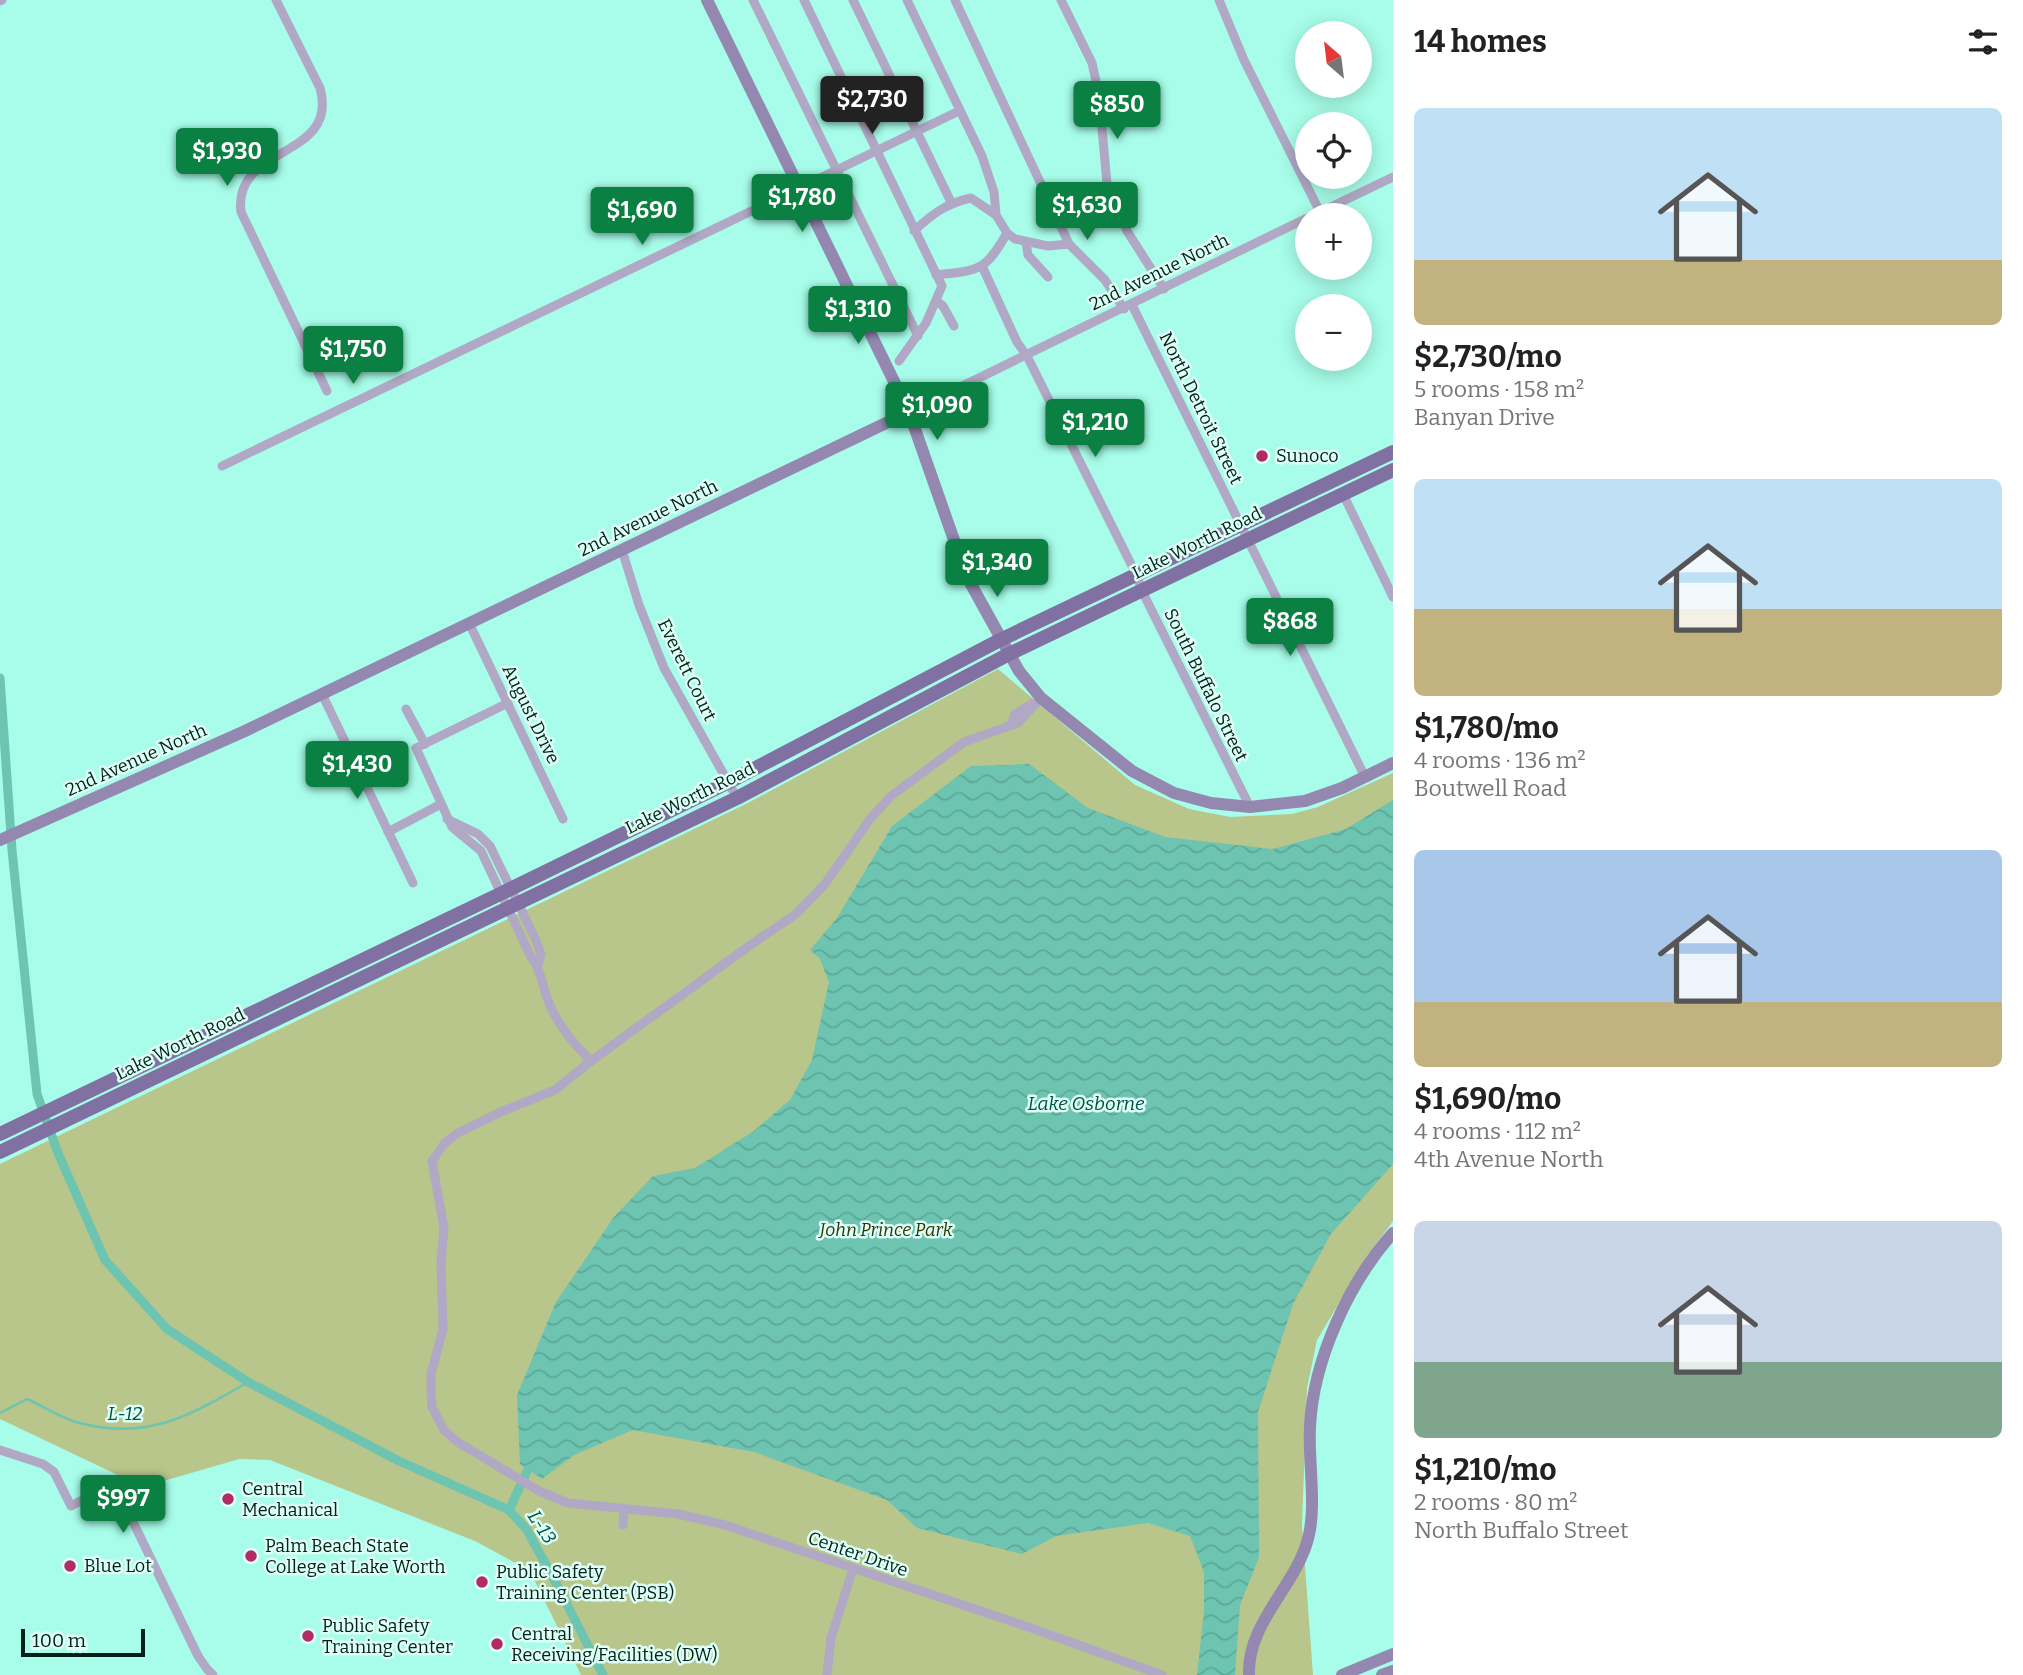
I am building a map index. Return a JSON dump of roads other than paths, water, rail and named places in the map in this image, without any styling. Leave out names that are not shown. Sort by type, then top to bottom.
[{"type":"main road","name":"Lake Worth Road","points":[[0,1134],[506,892],[729,782],[1000,640],[1393,452]]},
{"type":"main road","name":"Lake Worth Road","points":[[0,1152],[737,798],[1009,654],[1393,470]]},
{"type":"main road","points":[[125,1092],[137,1079],[173,1058],[184,1045]]},
{"type":"street","points":[[276,0],[320,88],[320,116],[309,136],[251,173],[242,189],[240,206],[244,224],[327,391]]},
{"type":"street","points":[[707,0],[909,412],[967,577],[1000,640],[1041,698],[1120,762],[1153,783],[1188,798],[1211,803],[1250,807],[1305,801],[1327,794],[1393,763]]},
{"type":"street","points":[[753,0],[918,336]]},
{"type":"street","points":[[804,0],[942,286],[918,336],[900,361]]},
{"type":"street","points":[[853,0],[951,202]]},
{"type":"street","points":[[907,0],[982,156],[994,192],[996,215]]},
{"type":"street","name":"North Detroit Street","points":[[955,0],[1069,244],[1128,307],[1242,526],[1365,777]]},
{"type":"street","points":[[1061,0],[1092,63],[1100,95],[1107,184],[1128,231],[1164,289]]},
{"type":"street","points":[[1219,0],[1244,60],[1312,203]]},
{"type":"street","points":[[222,466],[959,111]]},
{"type":"street","points":[[1340,203],[1393,177]]},
{"type":"street","points":[[914,231],[931,215],[951,202],[971,198],[996,215],[1007,233],[1026,242],[1048,246],[1069,244]]},
{"type":"street","name":"2nd Avenue North","points":[[0,840],[245,731],[1027,356],[1295,224]]},
{"type":"street","points":[[936,275],[962,273],[982,266],[996,253],[1007,233]]},
{"type":"street","points":[[1026,242],[1028,256],[1048,277]]},
{"type":"street","name":"South Buffalo Street","points":[[982,266],[1017,342],[1027,356],[1250,807]]},
{"type":"street","points":[[936,301],[943,306],[954,326]]},
{"type":"street","points":[[1343,494],[1393,597]]},
{"type":"street","name":"Everett Court","points":[[622,550],[639,605],[664,668],[737,798]]},
{"type":"street","name":"August Drive","points":[[469,623],[563,819]]},
{"type":"street","points":[[322,694],[413,883]]},
{"type":"street","points":[[508,703],[416,748],[447,819],[452,827],[481,851],[541,954],[538,966],[557,1023],[591,1061],[796,914],[825,884],[870,818],[891,796],[964,743],[1011,725],[1015,713],[1041,698]]},
{"type":"street","points":[[406,709],[425,744]]},
{"type":"street","points":[[388,832],[442,804]]},
{"type":"street","name":"Center Drive","points":[[591,1061],[555,1090],[503,1111],[456,1135],[444,1144],[432,1161],[444,1228],[441,1263],[443,1329],[431,1374],[432,1407],[444,1430],[456,1441],[503,1470],[539,1491],[568,1503],[678,1514],[725,1525],[1162,1675]]},
{"type":"street","points":[[1250,1675],[1249,1662],[1260,1627],[1299,1562],[1308,1540],[1311,1524],[1310,1424],[1332,1334],[1371,1260],[1393,1233]]},
{"type":"street","points":[[0,1450],[43,1464],[54,1472],[71,1506],[103,1489],[112,1490],[121,1497],[198,1656],[214,1675]]},
{"type":"street","points":[[623,1525],[624,1509]]},
{"type":"street","points":[[827,1675],[831,1637],[853,1569]]},
{"type":"street","points":[[1342,1675],[1393,1654]]},
{"type":"street","points":[[1382,1675],[1393,1671]]},
{"type":"water","name":"Lake Osborne","points":[[1029,764],[1088,808],[1165,837],[1273,849],[1346,829],[1393,800],[1393,1164],[1331,1234],[1293,1304],[1258,1412],[1259,1557],[1240,1605],[1235,1675],[1197,1675],[1204,1611],[1204,1572],[1190,1536],[1148,1523],[1056,1536],[1022,1554],[917,1528],[887,1500],[754,1452],[633,1430],[574,1455],[542,1479],[520,1464],[517,1395],[556,1302],[614,1217],[653,1176],[695,1168],[754,1131],[790,1100],[812,1060],[829,982],[820,959],[810,950],[837,918],[892,826],[971,766]]},
{"type":"waterway","name":"L-13","points":[[0,678],[12,850],[37,1094],[58,1153],[105,1260],[167,1329],[248,1382],[399,1461],[509,1510],[527,1530],[603,1675]]},
{"type":"waterway","name":"L-12","points":[[0,1413],[27,1399],[76,1422],[124,1429],[145,1427],[186,1415],[248,1382]]},
{"type":"waterway","points":[[509,1510],[528,1469]]},
{"type":"place","name":"Sunoco","points":[[1262,456]]},
{"type":"place","name":"Central Mechanical","points":[[228,1499]]},
{"type":"place","name":"Palm Beach State College at Lake Worth","points":[[251,1556]]},
{"type":"place","name":"Blue Lot","points":[[70,1566]]},
{"type":"place","name":"Public Safety Training Center (PSB)","points":[[482,1582]]},
{"type":"place","name":"Public Safety Training Center","points":[[308,1636]]},
{"type":"place","name":"Central Receiving/Facilities (DW)","points":[[497,1644]]},
{"type":"park label","name":"John Prince Park","points":[[886,1230]]}]
